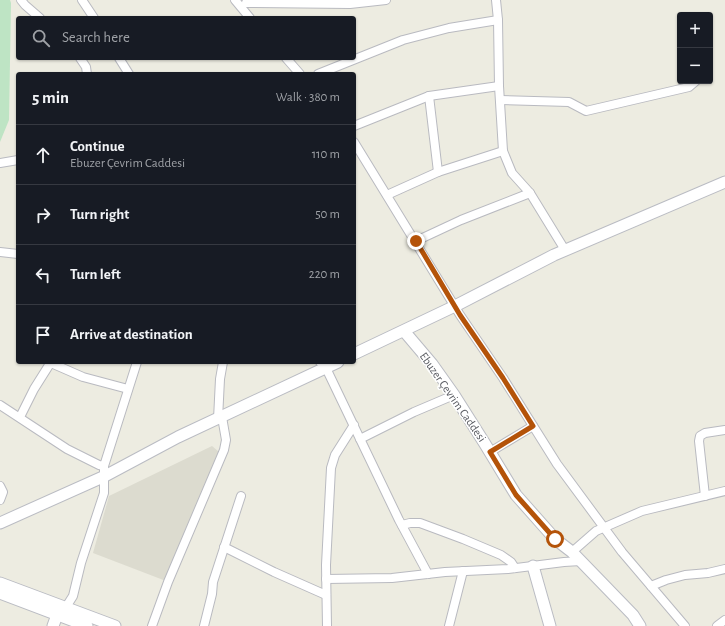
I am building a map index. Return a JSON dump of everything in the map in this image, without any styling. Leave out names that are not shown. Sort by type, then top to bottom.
[{"type":"street","points":[[21,0],[38,16]]},
{"type":"street","points":[[82,0],[93,16]]},
{"type":"street","points":[[235,0],[245,4],[350,4],[386,0]]},
{"type":"street","points":[[496,0],[503,151],[512,173],[530,193],[565,250]]},
{"type":"street","points":[[245,4],[249,16]]},
{"type":"street","points":[[356,59],[403,40],[449,28],[498,20]]},
{"type":"street","points":[[81,60],[86,67],[87,72]]},
{"type":"street","points":[[119,60],[128,72]]},
{"type":"street","points":[[288,60],[298,72]]},
{"type":"street","points":[[323,72],[353,60]]},
{"type":"street","points":[[500,100],[569,102],[586,111],[689,87],[692,84]]},
{"type":"street","points":[[356,125],[429,96],[500,86]]},
{"type":"street","points":[[429,96],[438,172]]},
{"type":"street","points":[[356,145],[455,306],[503,378],[557,464],[603,527],[685,626]]},
{"type":"street","points":[[387,196],[438,172],[503,151]]},
{"type":"street","points":[[0,163],[16,160]]},
{"type":"street","points":[[356,353],[455,306],[565,250],[725,182]]},
{"type":"street","points":[[416,241],[461,220],[530,193]]},
{"type":"street","points":[[0,252],[16,254]]},
{"type":"street","name":"Ebuzer Çevrim Caddesi","points":[[404,331],[432,364],[454,395],[516,495],[555,539],[572,552],[633,615],[640,626]]},
{"type":"street","points":[[20,417],[34,389],[50,364]]},
{"type":"street","points":[[55,364],[83,377],[128,389]]},
{"type":"street","points":[[53,626],[63,617],[73,596],[81,563],[104,492],[104,471],[136,364]]},
{"type":"street","points":[[152,626],[168,582],[224,450],[226,440],[220,418],[220,378],[223,364]]},
{"type":"street","points":[[0,523],[104,471],[220,418],[323,365],[354,425],[402,526],[428,574]]},
{"type":"street","points":[[360,439],[414,412],[454,395]]},
{"type":"street","points":[[0,405],[67,449],[99,465],[104,471]]},
{"type":"street","points":[[327,626],[326,579],[330,468],[335,455],[354,425]]},
{"type":"street","points":[[490,452],[533,426]]},
{"type":"street","points":[[705,496],[699,441],[700,436],[705,433],[725,430]]},
{"type":"street","points":[[0,486],[3,492],[0,500]]},
{"type":"street","points":[[572,552],[596,531],[642,511],[725,491]]},
{"type":"street","points":[[204,626],[212,594],[213,582],[241,496]]},
{"type":"street","points":[[402,526],[410,523],[420,523],[464,539],[501,555],[512,562],[515,568]]},
{"type":"street","points":[[224,547],[274,572],[326,595]]},
{"type":"street","points":[[326,579],[392,578],[580,561]]},
{"type":"street","points":[[533,566],[550,626]]},
{"type":"street","points":[[651,586],[685,575],[708,573],[725,569]]},
{"type":"street","points":[[449,626],[463,571]]},
{"type":"street","points":[[0,583],[63,617],[115,626]]},
{"type":"street","points":[[0,593],[86,626]]},
{"type":"street","points":[[717,626],[725,620]]},
{"type":"shaded area","points":[[212,446],[219,452],[166,581],[93,553],[109,496]]},
{"type":"green space","points":[[0,0],[10,0],[11,3],[9,120],[0,142]]},
{"type":"route","points":[[416,241],[460,315],[503,378],[533,426],[490,452],[516,495],[555,539]]}]
